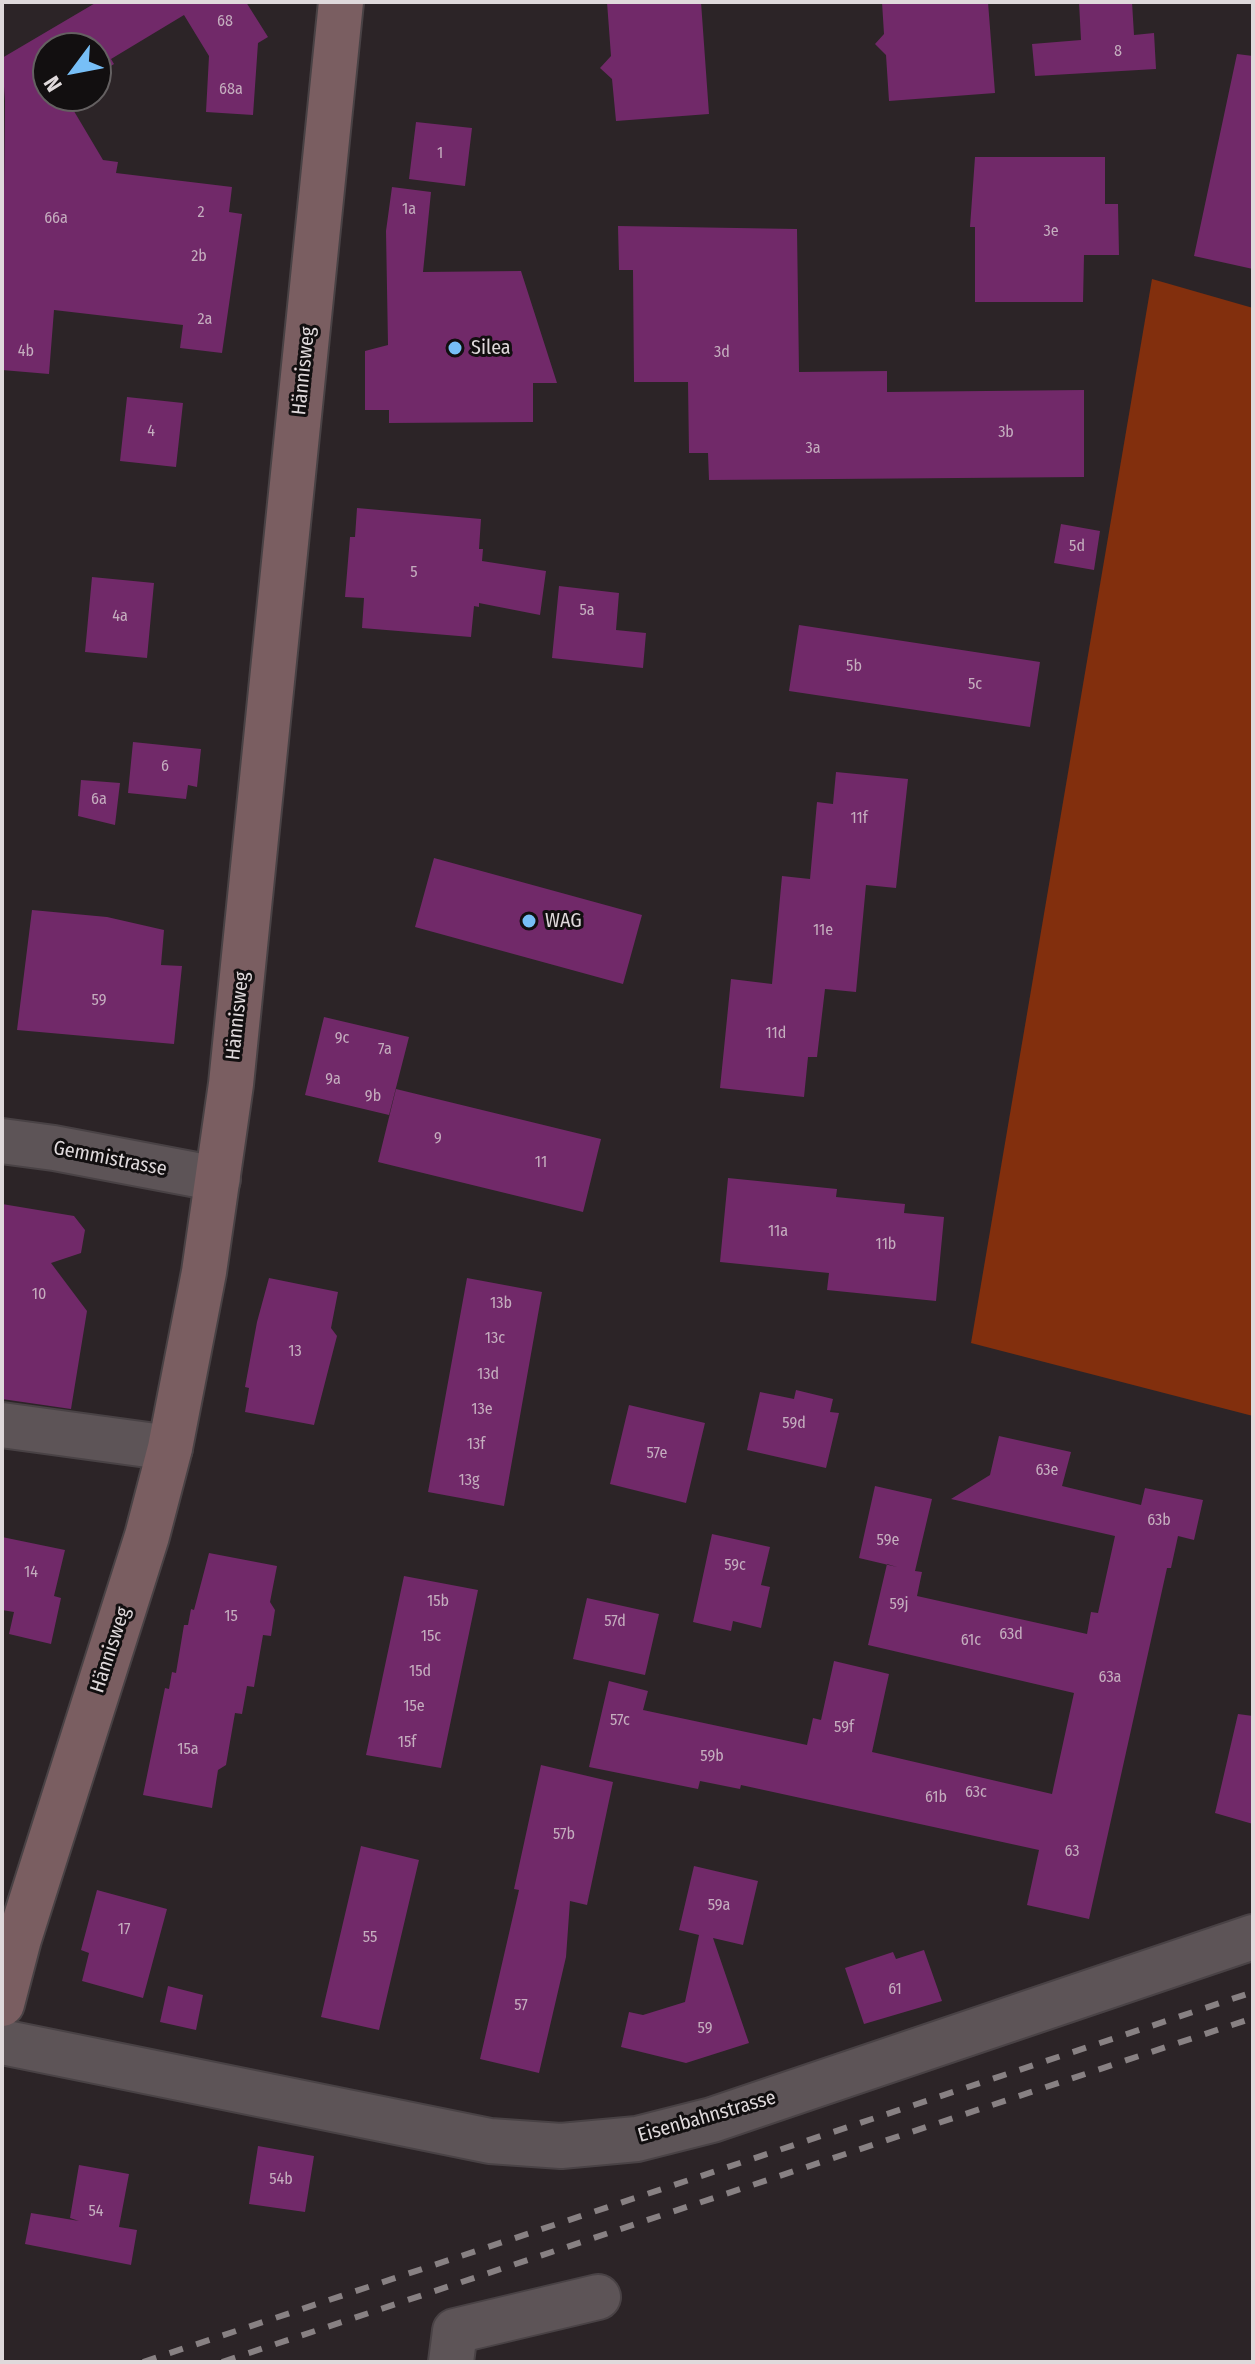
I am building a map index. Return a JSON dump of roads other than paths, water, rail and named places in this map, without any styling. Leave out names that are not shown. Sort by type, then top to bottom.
[{"type":"street","name":"Hännisweg","points":[[2,2004],[19,1939],[147,1536],[170,1448],[218,1179],[231,1084],[341,2]]},
{"type":"street","name":"Gemmistrasse","points":[[2,1141],[218,1179]]},
{"type":"street","points":[[2,1425],[170,1448]]},
{"type":"street","name":"Eisenbahnstrasse","points":[[2,2042],[490,2141],[561,2146],[637,2139],[712,2120],[1253,1937]]},
{"type":"street","points":[[451,2362],[455,2331],[598,2297]]},
{"type":"railway","points":[[143,2362],[1253,1992]]},
{"type":"railway","points":[[222,2362],[1253,2018]]},
{"type":"place","name":"Silea","points":[[455,348]]},
{"type":"place","name":"WAG","points":[[529,921]]}]
